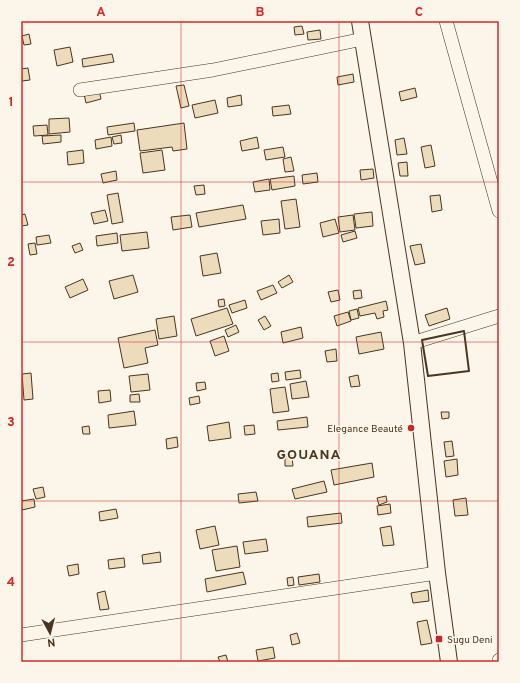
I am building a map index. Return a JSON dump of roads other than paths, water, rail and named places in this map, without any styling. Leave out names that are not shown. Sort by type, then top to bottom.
[{"type":"street","points":[[360,21],[412,344],[437,573],[449,662]]},
{"type":"street","points":[[446,21],[499,210]]},
{"type":"street","points":[[80,90],[213,70],[363,39]]},
{"type":"street","points":[[412,344],[499,316]]},
{"type":"street","points":[[21,635],[437,573]]},
{"type":"place","name":"Elegance Beauté","points":[[411,428]]},
{"type":"place","name":"Sugu Deni","points":[[439,639]]},
{"type":"district","name":"GOUANA","points":[[309,454]]}]
